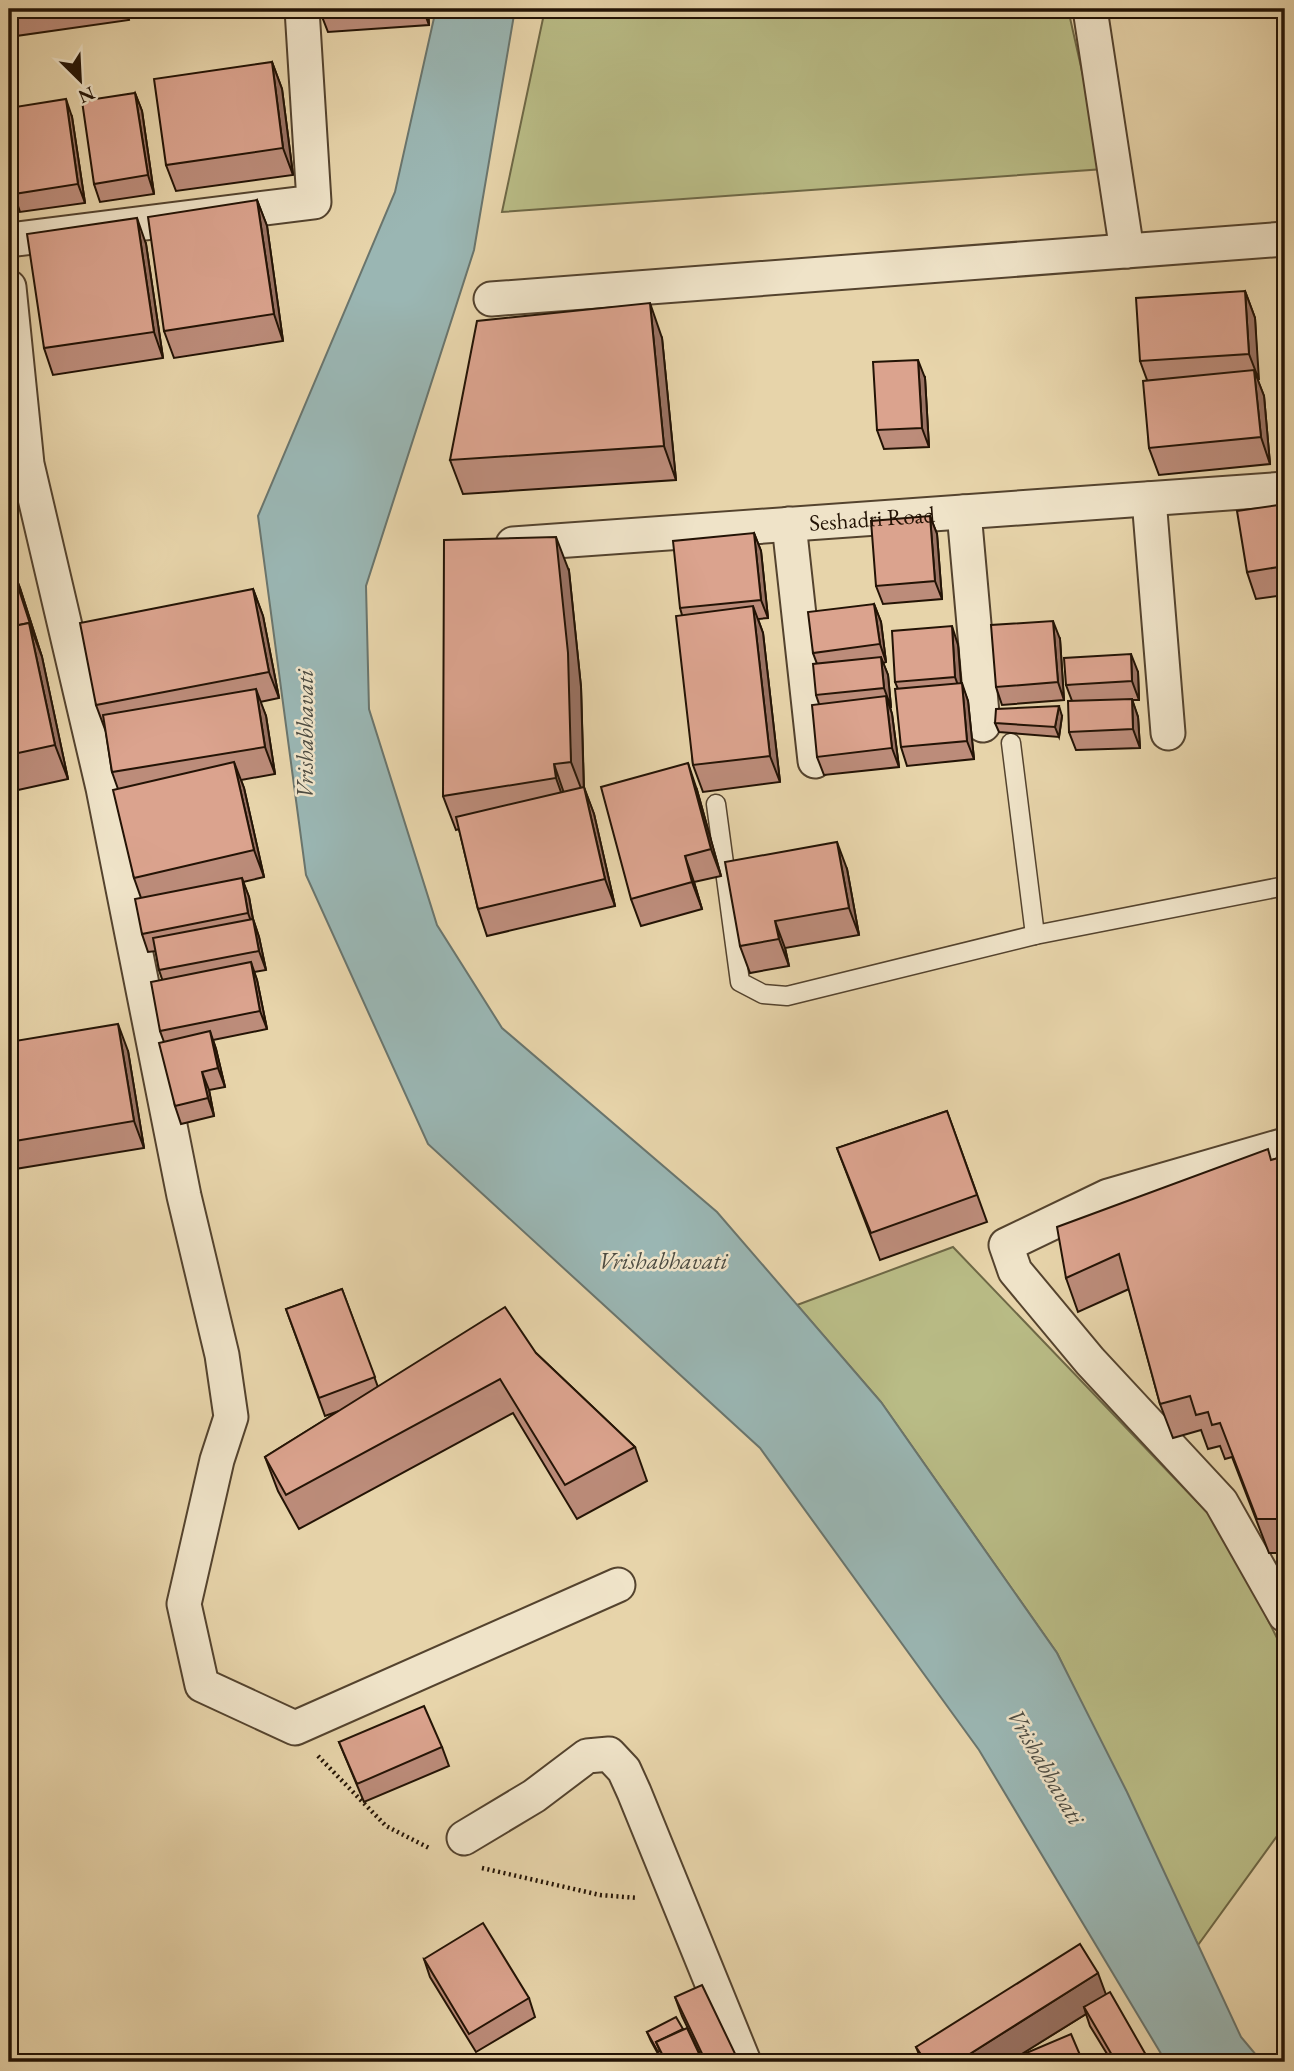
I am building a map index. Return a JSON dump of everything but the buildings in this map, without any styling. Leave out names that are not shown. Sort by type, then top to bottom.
[{"type":"street","points":[[9,240],[314,202],[302,9]]},
{"type":"street","points":[[1090,9],[1127,251]]},
{"type":"street","points":[[491,299],[1285,239]]},
{"type":"street","points":[[9,287],[27,464],[103,788],[184,1196],[222,1355],[231,1417],[217,1460],[184,1604],[202,1685],[295,1728],[618,1585]]},
{"type":"street","name":"Seshadri Road","points":[[487,545],[1285,489]]},
{"type":"street","points":[[1149,499],[1168,733]]},
{"type":"street","points":[[964,512],[997,734]]},
{"type":"street","points":[[789,524],[815,761]]},
{"type":"street","points":[[1285,1145],[1108,1196],[1006,1245],[1015,1271],[1090,1361],[1221,1502],[1285,1615]]},
{"type":"street","points":[[464,1838],[534,1796],[587,1756],[608,1754],[624,1770],[744,2062]]},
{"type":"lane","points":[[997,734],[1035,935]]},
{"type":"lane","points":[[716,804],[740,982],[763,994],[787,996],[1035,935],[1285,886]]},
{"type":"green space","points":[[545,9],[1068,9],[1104,169],[502,212]]},
{"type":"green space","points":[[953,1247],[1222,1528],[1285,1654],[1285,1825],[1198,1945],[1057,1653],[881,1402],[797,1305]]},
{"type":"water","name":"Vrishabhavati","points":[[436,9],[515,9],[474,250],[366,586],[369,709],[437,925],[502,1028],[717,1212],[881,1402],[1057,1653],[1127,1792],[1241,2037],[1262,2062],[1166,2062],[979,1750],[760,1448],[428,1144],[306,875],[258,516],[395,192]]}]
